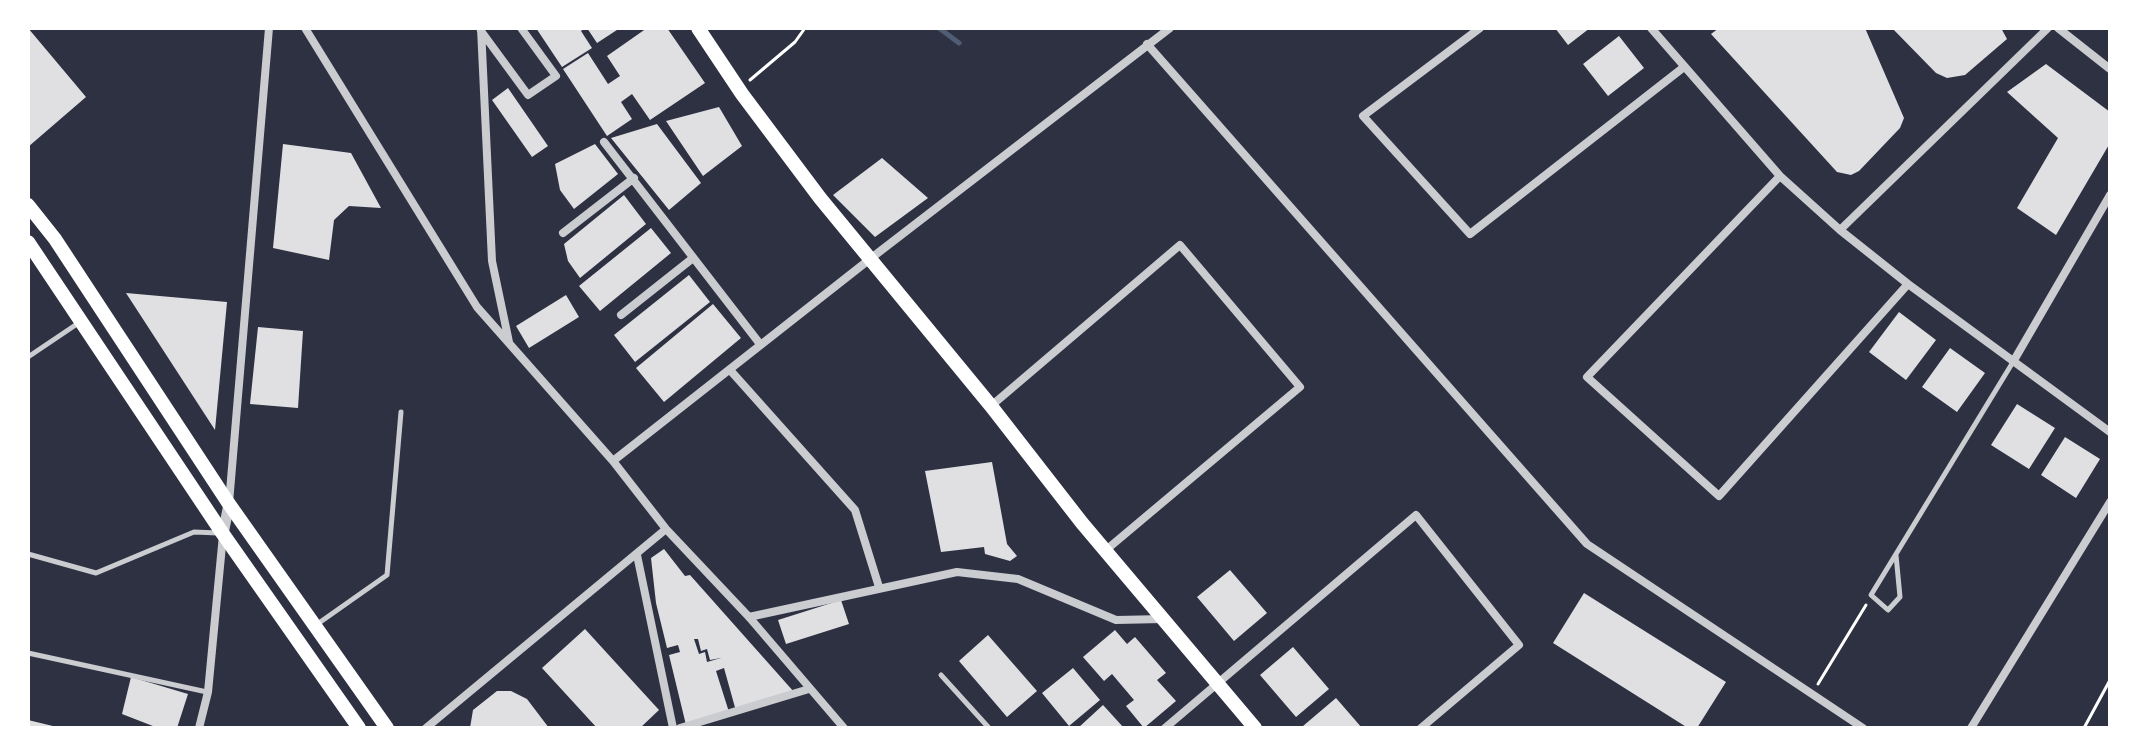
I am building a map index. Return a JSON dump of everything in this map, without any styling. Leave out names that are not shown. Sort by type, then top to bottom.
[{"type":"main road","points":[[698,28],[739,90],[870,259],[1255,728]]},
{"type":"main road","points":[[28,205],[64,251],[229,504],[387,728]]},
{"type":"main road","points":[[28,242],[223,534],[359,728]]},
{"type":"street","points":[[199,728],[208,692],[223,534],[229,504],[269,28]]},
{"type":"street","points":[[305,28],[477,307],[613,461],[666,529],[749,617],[844,728]]},
{"type":"street","points":[[482,29],[528,95],[556,76],[521,28]]},
{"type":"street","points":[[613,461],[1170,28]]},
{"type":"street","points":[[1480,28],[1363,116],[1470,234],[1684,67]]},
{"type":"street","points":[[1651,28],[1780,176],[1840,230],[1908,284],[2110,432]]},
{"type":"street","points":[[1840,230],[2048,28]]},
{"type":"street","points":[[2058,28],[2110,69]]},
{"type":"street","points":[[482,29],[492,261],[510,346]]},
{"type":"street","points":[[1147,44],[1587,544],[1863,728]]},
{"type":"street","points":[[604,142],[760,344]]},
{"type":"street","points":[[1780,176],[1587,377],[1719,496],[1908,284]]},
{"type":"street","points":[[563,233],[634,178]]},
{"type":"street","points":[[2013,362],[2110,195]]},
{"type":"street","points":[[991,406],[1180,245],[1300,387],[1106,550]]},
{"type":"street","points":[[621,315],[693,258]]},
{"type":"street","points":[[730,370],[855,510],[879,587]]},
{"type":"street","points":[[1971,728],[2110,502]]},
{"type":"street","points":[[1165,728],[1416,515],[1519,645],[1421,728]]},
{"type":"street","points":[[426,728],[666,529]]},
{"type":"street","points":[[637,555],[673,728]]},
{"type":"street","points":[[749,617],[957,572],[1018,579],[1116,620],[1165,619]]},
{"type":"street","points":[[680,728],[809,689]]},
{"type":"lane","points":[[28,357],[81,322]]},
{"type":"lane","points":[[1896,555],[1900,597],[1888,610],[1871,595],[2013,362]]},
{"type":"lane","points":[[315,626],[387,575],[401,412]]},
{"type":"lane","points":[[28,554],[96,573],[194,532],[223,534]]},
{"type":"lane","points":[[28,653],[208,692]]},
{"type":"lane","points":[[941,675],[989,728]]},
{"type":"path","points":[[739,90],[795,42],[805,28]]},
{"type":"path","points":[[1812,694],[1871,595]]},
{"type":"path","points":[[2084,728],[2110,680]]},
{"type":"building","points":[[28,28],[86,97],[28,147]]},
{"type":"building","points":[[536,28],[585,28],[581,31],[592,48],[562,67]]},
{"type":"building","points":[[587,28],[620,28],[597,43]]},
{"type":"building","points":[[647,28],[667,28],[705,83],[650,120],[632,94],[621,102],[632,119],[607,136],[563,69],[588,53],[608,84],[620,76],[607,56]]},
{"type":"building","points":[[1555,28],[1590,28],[1568,45]]},
{"type":"building","points":[[1719,28],[1865,28],[1904,118],[1900,128],[1859,171],[1851,175],[1837,172],[1711,34]]},
{"type":"building","points":[[1892,28],[2001,28],[2007,39],[1965,75],[1947,78],[1936,73]]},
{"type":"building","points":[[1619,36],[1644,68],[1608,96],[1583,64]]},
{"type":"building","points":[[2046,64],[2110,112],[2110,143],[2056,235],[2017,208],[2058,138],[2007,92]]},
{"type":"building","points":[[508,88],[548,146],[532,157],[492,100]]},
{"type":"building","points":[[719,107],[742,146],[703,176],[666,121]]},
{"type":"building","points":[[657,124],[701,183],[669,210],[611,138]]},
{"type":"building","points":[[283,144],[351,153],[381,208],[349,206],[334,220],[329,260],[273,248]]},
{"type":"building","points":[[595,144],[618,174],[574,209],[560,190],[555,164]]},
{"type":"building","points":[[882,158],[928,198],[875,237],[833,195]]},
{"type":"building","points":[[624,195],[646,224],[580,278],[568,261],[564,244]]},
{"type":"building","points":[[651,228],[671,253],[600,311],[579,286]]},
{"type":"building","points":[[689,275],[710,302],[635,362],[614,335]]},
{"type":"building","points":[[126,293],[227,302],[215,430]]},
{"type":"building","points":[[566,295],[579,317],[529,348],[516,326]]},
{"type":"building","points":[[713,304],[741,338],[664,402],[636,368]]},
{"type":"building","points":[[1899,312],[1936,340],[1906,380],[1869,352]]},
{"type":"building","points":[[258,327],[303,331],[298,408],[250,404]]},
{"type":"building","points":[[1950,348],[1985,373],[1957,412],[1922,387]]},
{"type":"building","points":[[2017,404],[2055,428],[2029,469],[1991,445]]},
{"type":"building","points":[[2065,437],[2100,459],[2076,498],[2041,475]]},
{"type":"building","points":[[992,462],[1007,544],[1017,556],[1010,561],[985,554],[984,547],[941,552],[925,471]]},
{"type":"building","points":[[664,549],[685,576],[690,575],[794,692],[736,711],[724,668],[716,671],[729,712],[686,725],[669,655],[680,652],[678,645],[667,648],[656,603],[651,558]],"holes":[[[694,639],[698,639],[701,651],[707,649],[710,660],[721,658],[707,662],[705,652],[699,654]]]},
{"type":"building","points":[[1230,570],[1267,613],[1234,641],[1197,597]]},
{"type":"building","points":[[1584,593],[1726,682],[1697,728],[1688,728],[1553,643]]},
{"type":"building","points":[[841,600],[849,624],[786,644],[778,620]]},
{"type":"building","points":[[585,629],[659,710],[640,728],[597,728],[542,668]]},
{"type":"building","points":[[1115,630],[1127,644],[1135,637],[1166,673],[1157,680],[1176,701],[1144,728],[1126,706],[1134,700],[1112,674],[1104,681],[1083,657]]},
{"type":"building","points":[[988,635],[1037,691],[1007,717],[959,661]]},
{"type":"building","points":[[1293,647],[1329,689],[1296,717],[1260,675]]},
{"type":"building","points":[[1073,668],[1100,700],[1069,726],[1042,693]]},
{"type":"building","points":[[131,677],[188,694],[177,728],[158,728],[122,714]]},
{"type":"building","points":[[497,691],[511,691],[527,699],[549,728],[470,728],[473,710]]},
{"type":"building","points":[[1336,698],[1362,728],[1303,726]]},
{"type":"building","points":[[1103,705],[1124,728],[1078,728]]},
{"type":"building","points":[[28,720],[57,727],[57,728],[28,728]]},
{"type":"waterway","points":[[939,28],[959,43]]}]
